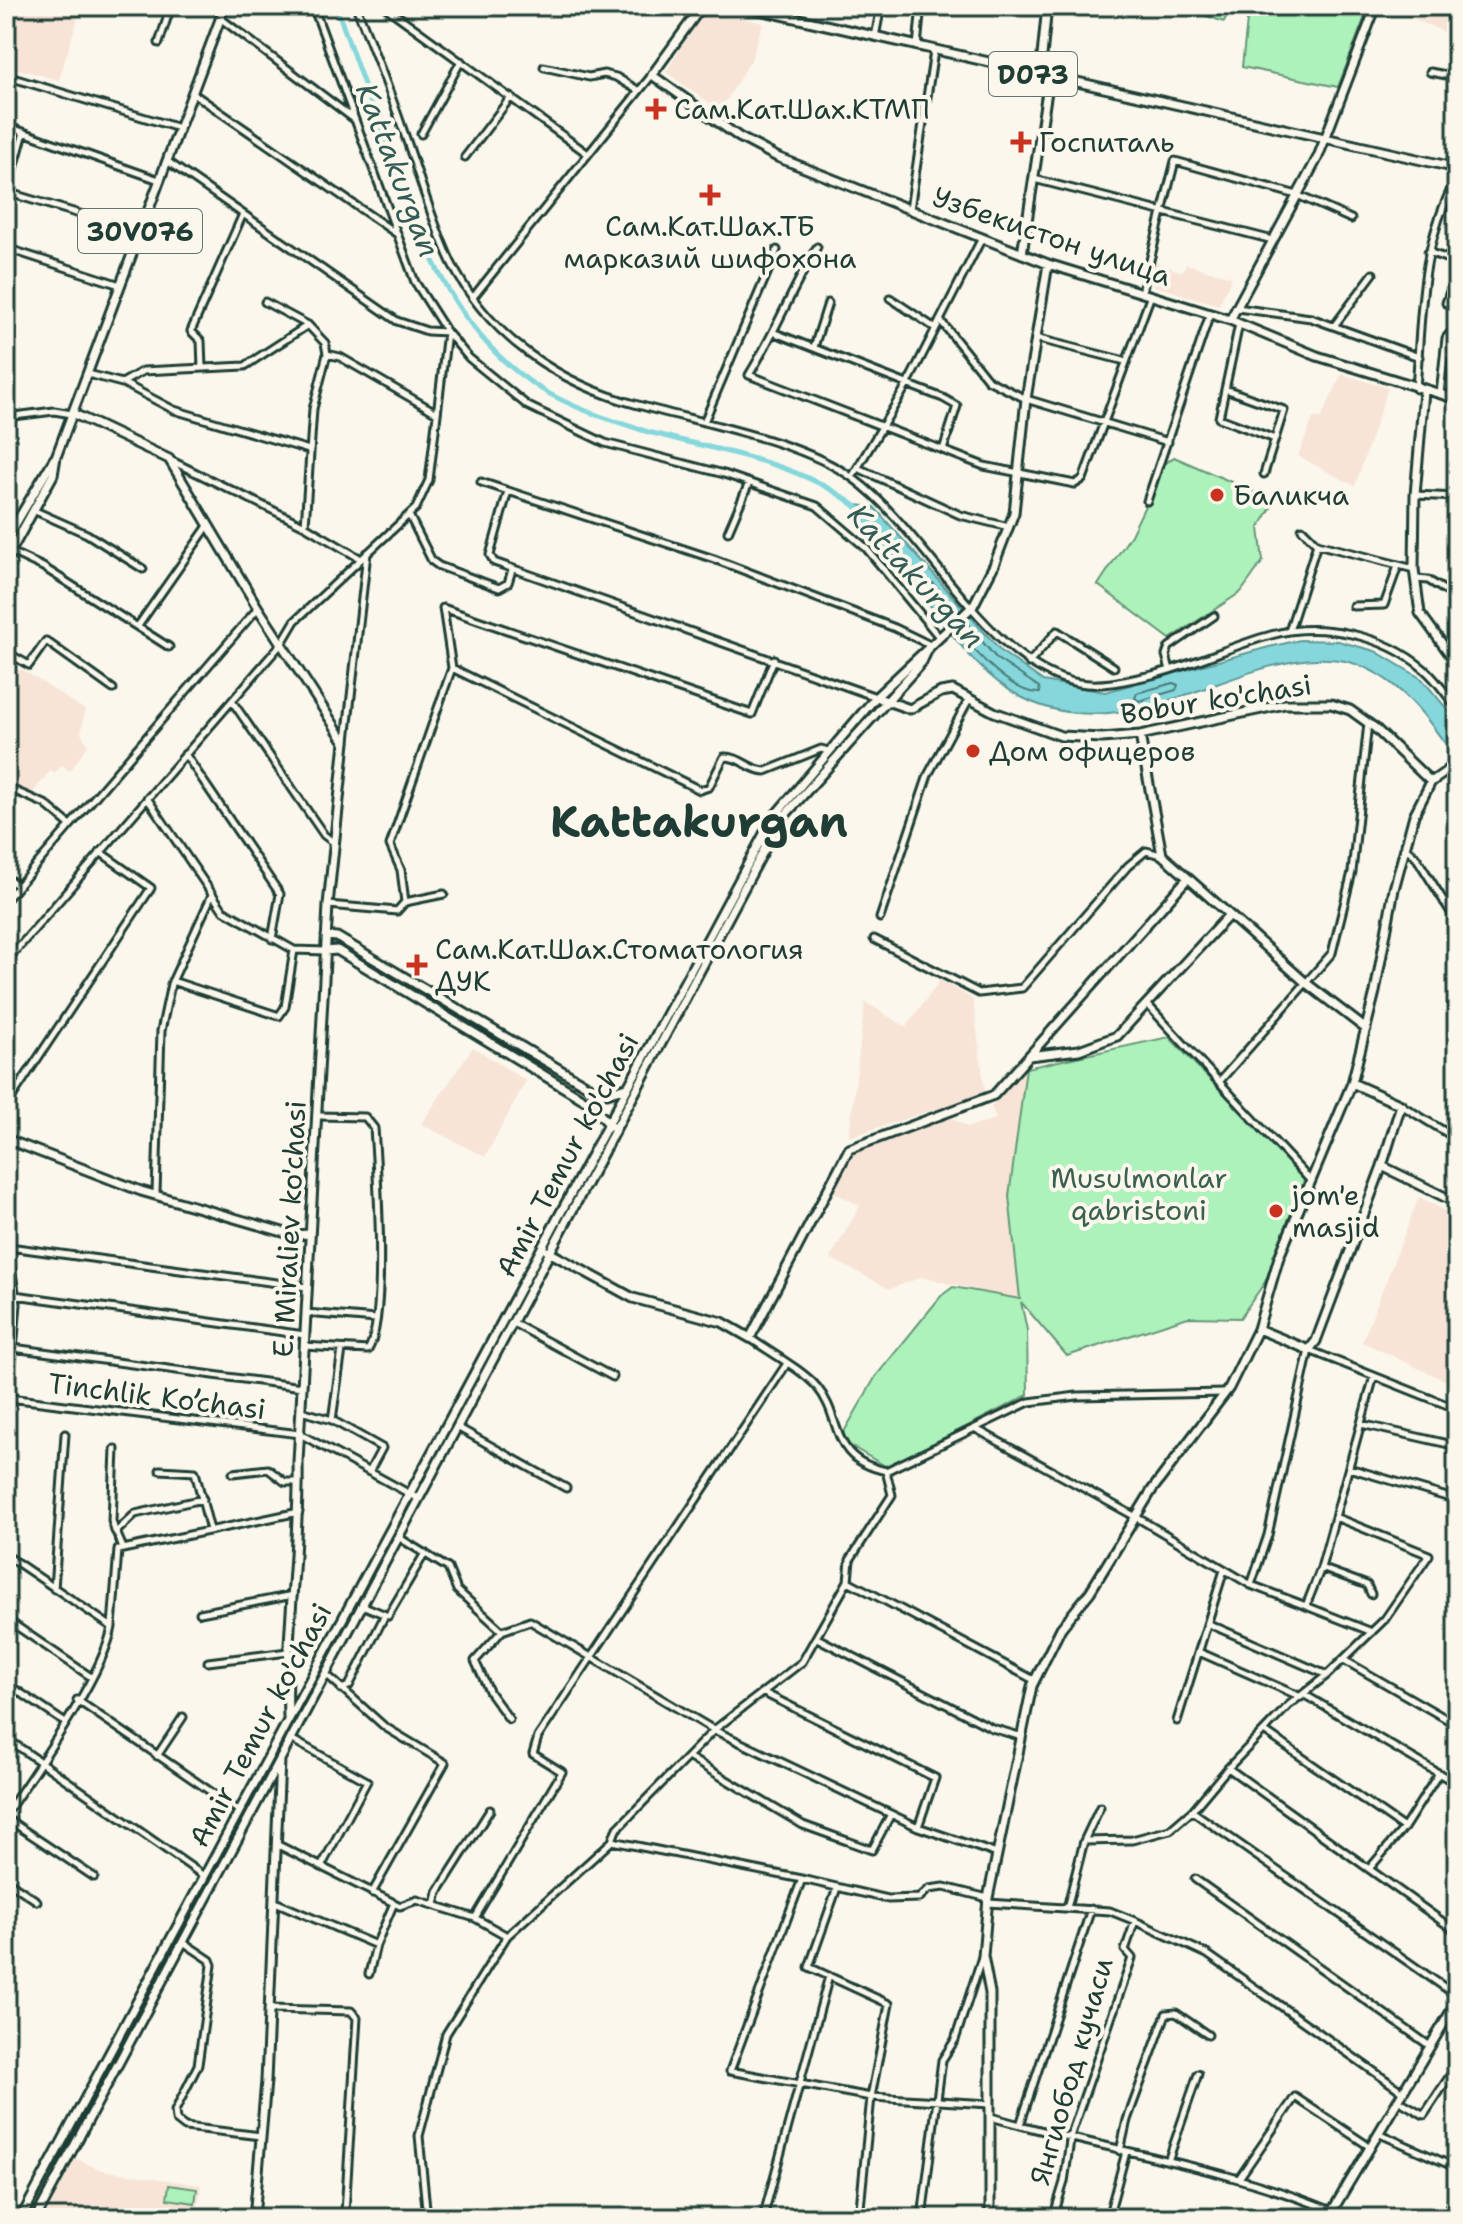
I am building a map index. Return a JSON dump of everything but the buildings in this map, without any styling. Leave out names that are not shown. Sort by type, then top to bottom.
[{"type":"street","points":[[159,43],[171,6]]},
{"type":"street","name":"30V076","points":[[6,540],[56,457],[74,414],[225,6]]},
{"type":"street","points":[[313,6],[415,282],[447,332],[469,358],[528,406],[605,443],[749,483],[817,506],[866,548],[941,634]]},
{"type":"street","points":[[356,6],[452,262],[474,296],[519,347],[561,376],[617,399],[785,447],[852,477],[890,510],[971,607],[1016,655],[1065,680],[1091,685],[1170,670],[1289,631],[1330,631],[1382,643],[1423,668],[1457,709]]},
{"type":"street","points":[[384,6],[588,154]]},
{"type":"street","points":[[474,296],[652,75],[702,6]]},
{"type":"street","name":"D073","points":[[742,6],[1040,76],[1457,168]]},
{"type":"street","points":[[875,38],[881,6]]},
{"type":"street","points":[[917,47],[920,15],[928,6]]},
{"type":"street","points":[[1040,76],[1047,6]]},
{"type":"street","points":[[1230,320],[1325,139],[1376,6]]},
{"type":"street","points":[[220,18],[355,120]]},
{"type":"street","points":[[910,209],[934,51]]},
{"type":"street","points":[[421,134],[461,61]]},
{"type":"street","points":[[544,67],[589,77],[604,74],[616,77],[639,91]]},
{"type":"street","points":[[1430,72],[1457,77]]},
{"type":"street","name":"Узбекистон улица","points":[[652,75],[739,137],[777,157],[1048,264],[1230,320],[1317,356],[1457,399]]},
{"type":"street","points":[[6,76],[180,129]]},
{"type":"street","points":[[1022,254],[1049,78]]},
{"type":"street","points":[[194,94],[398,235]]},
{"type":"street","points":[[465,157],[511,97]]},
{"type":"street","points":[[9,127],[159,180]]},
{"type":"street","points":[[24,132],[7,194],[140,232]]},
{"type":"street","points":[[167,161],[397,321],[427,331],[447,332]]},
{"type":"street","points":[[817,247],[786,299],[775,333],[749,375],[984,466],[1079,483],[1125,361],[1146,293],[1175,161],[1297,195],[1351,219]]},
{"type":"street","points":[[6,170],[14,171]]},
{"type":"street","points":[[1457,177],[1428,252],[1418,310],[1420,390],[1414,569],[1420,613],[1457,664]]},
{"type":"street","points":[[1034,179],[1273,240]]},
{"type":"street","points":[[202,368],[201,341],[191,331],[243,214]]},
{"type":"street","points":[[852,477],[907,385],[982,238]]},
{"type":"street","points":[[6,248],[120,285]]},
{"type":"street","points":[[704,422],[777,250]]},
{"type":"street","points":[[1428,252],[1457,262]]},
{"type":"street","points":[[971,607],[1010,527],[1034,338],[1048,264]]},
{"type":"street","points":[[1446,303],[1457,270]]},
{"type":"street","points":[[1334,326],[1373,274]]},
{"type":"street","points":[[890,298],[935,328]]},
{"type":"street","points":[[265,302],[308,325],[325,343],[327,354],[313,409],[305,526]]},
{"type":"street","points":[[814,347],[828,303]]},
{"type":"street","points":[[1236,308],[1295,315],[1419,357]]},
{"type":"street","points":[[1147,501],[1210,314]]},
{"type":"street","points":[[940,320],[988,380],[1026,399],[1168,442]]},
{"type":"street","points":[[1239,324],[1220,420],[1275,439]]},
{"type":"street","points":[[122,383],[143,371],[252,363],[308,325]]},
{"type":"street","points":[[6,962],[282,643],[295,621],[416,508],[429,480],[447,332]]},
{"type":"street","points":[[1440,395],[1446,338],[1451,332]]},
{"type":"street","points":[[775,333],[957,406],[943,450]]},
{"type":"street","points":[[1034,338],[1125,361]]},
{"type":"street","points":[[327,354],[340,357],[437,413]]},
{"type":"street","points":[[1445,354],[1457,356]]},
{"type":"street","points":[[88,374],[122,383],[174,410],[309,450]]},
{"type":"street","points":[[1225,389],[1284,410],[1264,474]]},
{"type":"street","points":[[6,417],[54,411],[74,414],[305,526],[361,559]]},
{"type":"street","name":"30V076","points":[[6,560],[53,475],[56,457]]},
{"type":"street","points":[[169,459],[258,608],[345,742]]},
{"type":"street","points":[[858,468],[960,515],[1010,527]]},
{"type":"street","points":[[481,482],[714,559],[895,628],[930,645]]},
{"type":"street","points":[[728,532],[749,483]]},
{"type":"street","points":[[508,491],[490,555],[494,562],[880,699]]},
{"type":"street","points":[[1415,495],[1457,497]]},
{"type":"street","points":[[33,510],[87,534],[143,569]]},
{"type":"street","points":[[409,515],[432,561],[439,566],[499,588],[508,583],[512,570]]},
{"type":"street","points":[[137,626],[209,525]]},
{"type":"street","points":[[1302,529],[1317,544],[1361,552],[1414,569]]},
{"type":"street","points":[[1289,631],[1317,544]]},
{"type":"street","points":[[11,552],[169,647]]},
{"type":"street","points":[[345,742],[367,553]]},
{"type":"street","points":[[1353,606],[1384,605],[1398,566]]},
{"type":"street","points":[[1416,579],[1428,580],[1457,598]]},
{"type":"street","points":[[1450,594],[1457,582]]},
{"type":"street","points":[[405,902],[401,870],[390,845],[452,668],[442,614],[447,607],[752,714],[774,659]]},
{"type":"street","name":"Amir Temur ko'chasi","points":[[36,2218],[616,1129],[772,819],[828,751],[922,662],[930,645],[971,607]]},
{"type":"street","points":[[6,900],[258,608]]},
{"type":"street","points":[[1170,670],[1166,655],[1169,647],[1214,616]]},
{"type":"street","points":[[1029,663],[1057,631],[1114,667]]},
{"type":"street","points":[[6,652],[29,665],[46,641],[113,689]]},
{"type":"street","points":[[452,668],[700,790],[709,787],[724,757],[735,758],[757,771],[766,771],[821,749],[828,751]]},
{"type":"street","name":"Bobur ko'chasi","points":[[880,699],[910,709],[941,692],[953,690],[994,712],[1061,736],[1140,735],[1309,702],[1350,710],[1431,782]]},
{"type":"street","points":[[880,918],[928,775],[970,698]]},
{"type":"street","name":"Amir Temur ko'chasi","points":[[21,2218],[607,1124],[736,893],[779,822],[880,699]]},
{"type":"street","points":[[232,701],[324,835],[333,842]]},
{"type":"street","points":[[1219,1082],[1332,953],[1352,872],[1368,723]]},
{"type":"street","points":[[1140,735],[1162,855]]},
{"type":"street","name":"E. Miraliev ko'chasi","points":[[288,1720],[288,1652],[299,1512],[302,1387],[326,936],[345,742]]},
{"type":"street","points":[[185,754],[280,894],[272,940]]},
{"type":"street","points":[[1431,782],[1453,767],[1457,783]]},
{"type":"street","name":"Янгиобод кучаси","points":[[922,2218],[934,2103],[942,2060],[955,2040],[983,1956],[988,1901],[1019,1736],[1034,1680],[1061,1628],[1090,1592],[1136,1517],[1224,1393],[1258,1329],[1279,1257],[1309,1179],[1352,1083],[1405,847],[1414,815],[1431,782]]},
{"type":"street","points":[[6,787],[45,804],[70,825]]},
{"type":"street","points":[[147,798],[223,910],[294,950],[337,950],[588,1102],[607,1124],[616,1129]]},
{"type":"street","points":[[1405,847],[1416,857],[1457,922]]},
{"type":"street","points":[[874,939],[979,993],[1013,991],[1022,988],[1128,866],[1146,851],[1162,855],[1306,983],[1366,1029]]},
{"type":"street","points":[[6,1106],[151,888],[100,852]]},
{"type":"street","points":[[6,877],[18,886]]},
{"type":"street","points":[[750,1338],[849,1149],[987,1099],[1188,878]]},
{"type":"street","points":[[328,905],[397,911],[405,902],[444,894]]},
{"type":"street","points":[[156,1193],[161,1031],[172,981],[212,895]]},
{"type":"street","points":[[1444,902],[1457,899]]},
{"type":"street","points":[[1029,1056],[1103,1044],[1117,1036],[1229,915]]},
{"type":"street","points":[[326,936],[337,937],[596,1091],[619,1092],[628,1086]]},
{"type":"street","points":[[172,981],[279,1016],[285,1007],[294,950]]},
{"type":"street","points":[[1147,1004],[1309,1179]]},
{"type":"street","points":[[6,1083],[16,1091]]},
{"type":"street","points":[[1352,1083],[1401,1105],[1457,1139]]},
{"type":"street","points":[[1251,1585],[1268,1535],[1309,1350],[1316,1341],[1382,1166],[1401,1105]]},
{"type":"street","points":[[304,1346],[368,1350],[376,1319],[380,1221],[374,1128],[365,1117],[318,1116]]},
{"type":"street","points":[[6,1139],[156,1193],[293,1235],[310,1234]]},
{"type":"street","points":[[1382,1166],[1457,1203]]},
{"type":"street","points":[[6,1236],[15,1295],[6,1430]]},
{"type":"street","points":[[9,1247],[307,1287]]},
{"type":"street","points":[[541,1248],[633,1298],[722,1322],[750,1338],[818,1388],[843,1446],[874,1468],[886,1471],[1029,1402],[1077,1396],[1224,1393]]},
{"type":"street","points":[[15,1295],[305,1335]]},
{"type":"street","points":[[306,1313],[376,1319]]},
{"type":"street","points":[[513,1323],[613,1377]]},
{"type":"street","points":[[1258,1329],[1457,1409]]},
{"type":"street","points":[[13,1348],[302,1387]]},
{"type":"street","points":[[332,1420],[342,1350]]},
{"type":"street","points":[[475,1918],[562,1772],[533,1754],[538,1737],[786,1365]]},
{"type":"street","points":[[1306,1606],[1321,1568],[1374,1376]]},
{"type":"street","name":"Tinchlik Ko’chasi","points":[[9,1398],[300,1434]]},
{"type":"street","points":[[301,1411],[332,1420],[382,1448],[369,1472]]},
{"type":"street","points":[[1361,1424],[1457,1446]]},
{"type":"street","points":[[457,1427],[566,1488]]},
{"type":"street","points":[[976,1429],[1136,1517],[1251,1585],[1372,1632]]},
{"type":"street","points":[[54,1590],[65,1434]]},
{"type":"street","points":[[300,1434],[419,1499]]},
{"type":"street","points":[[115,1449],[112,1521],[123,1548]]},
{"type":"street","points":[[1349,1468],[1457,1500]]},
{"type":"street","points":[[233,1473],[268,1469],[285,1482],[299,1482]]},
{"type":"street","points":[[160,1470],[195,1472],[210,1530]]},
{"type":"street","points":[[427,2218],[419,2136],[446,2034],[507,1936],[612,1841],[616,1830],[714,1730],[802,1662],[848,1581],[850,1560],[892,1495],[886,1471]]},
{"type":"street","points":[[116,1532],[135,1514],[203,1499]]},
{"type":"street","points":[[94,1877],[7,1812],[91,1677],[109,1641],[116,1554],[123,1548],[299,1512]]},
{"type":"street","points":[[1084,1841],[1132,1840],[1170,1830],[1192,1811],[1264,1731],[1372,1632],[1429,1555],[1335,1517]]},
{"type":"street","points":[[398,1537],[448,1568],[457,1590],[467,1603],[502,1631]]},
{"type":"street","points":[[341,1689],[349,1686],[384,1617],[394,1612],[425,1553]]},
{"type":"street","points":[[6,1555],[112,1627]]},
{"type":"street","points":[[1321,1568],[1367,1585],[1371,1594]]},
{"type":"street","points":[[1177,1721],[1224,1570]]},
{"type":"street","points":[[848,1581],[1034,1680]]},
{"type":"street","points":[[200,1613],[293,1595]]},
{"type":"street","points":[[362,1605],[384,1617]]},
{"type":"street","points":[[6,1619],[91,1677]]},
{"type":"street","points":[[509,1719],[490,1693],[475,1661],[502,1631],[530,1621],[714,1730],[918,1827],[998,1854]]},
{"type":"street","points":[[1209,1624],[1327,1675]]},
{"type":"street","points":[[817,1638],[992,1728],[1019,1736]]},
{"type":"street","points":[[208,1662],[288,1652]]},
{"type":"street","points":[[1199,1652],[1303,1696],[1457,1784]]},
{"type":"street","points":[[1344,1660],[1457,1725]]},
{"type":"street","points":[[325,1673],[385,1727],[445,1763],[372,1893]]},
{"type":"street","points":[[6,1683],[64,1722]]},
{"type":"street","points":[[762,1692],[935,1778],[918,1827]]},
{"type":"street","points":[[77,1700],[247,1820]]},
{"type":"street","points":[[157,1756],[183,1717]]},
{"type":"street","points":[[1264,1731],[1404,1828]]},
{"type":"street","points":[[6,1738],[204,1876]]},
{"type":"street","points":[[290,1738],[367,1781],[321,1867]]},
{"type":"street","points":[[688,1757],[813,1831],[872,1850],[891,1814]]},
{"type":"street","points":[[254,2218],[270,2009],[281,1800],[280,1758]]},
{"type":"street","points":[[1228,1768],[1457,1932]]},
{"type":"street","points":[[1369,1869],[1404,1828],[1439,1773]]},
{"type":"street","points":[[263,1789],[275,1793],[281,1800]]},
{"type":"street","points":[[1067,1908],[1084,1841],[1100,1807]]},
{"type":"street","points":[[435,1905],[438,1892],[490,1810]]},
{"type":"street","points":[[991,2117],[1072,2140],[1240,2177],[1330,2214],[1457,1999],[1192,1811]]},
{"type":"street","points":[[612,1841],[888,1899],[919,1898],[929,1889],[944,1887],[988,1901],[1110,1911],[1207,1954],[1424,2115],[1457,2065]]},
{"type":"street","points":[[278,1845],[400,1906],[417,1900],[435,1905],[475,1918],[507,1936]]},
{"type":"street","points":[[802,1879],[730,2071],[798,2086],[871,2097],[991,2104]]},
{"type":"street","points":[[1195,1879],[1430,2046]]},
{"type":"street","points":[[6,1880],[37,1901]]},
{"type":"street","points":[[837,1888],[809,1967],[889,2004],[871,2097],[859,2218]]},
{"type":"street","points":[[275,1902],[376,1945]]},
{"type":"street","points":[[369,1974],[376,1945],[394,1903]]},
{"type":"street","points":[[1020,2125],[1091,1909]]},
{"type":"street","name":"Янгиобод кучаси","points":[[1053,2218],[1097,2052],[1132,1958],[1125,1950],[1135,1921]]},
{"type":"street","points":[[182,1941],[210,1960],[212,1965],[198,2065],[175,2111],[176,2120],[185,2127],[261,2136]]},
{"type":"street","name":"Янгиобод кучаси","points":[[983,1956],[990,1993],[990,2218]]},
{"type":"street","points":[[763,2218],[829,1976]]},
{"type":"street","points":[[270,2009],[351,2011],[357,2018],[345,2213]]},
{"type":"street","points":[[1108,2218],[1127,2120],[1166,2014],[1176,2013],[1208,2035]]},
{"type":"street","points":[[104,2062],[115,2067]]},
{"type":"street","points":[[1168,2161],[1198,2074]]},
{"type":"street","points":[[1240,2177],[1295,2097],[1370,2147]]},
{"type":"street","points":[[1378,2133],[1457,2168]]},
{"type":"street","points":[[1445,2218],[1457,2187]]},
{"type":"shaded area","points":[[6,6],[73,6],[71,11],[79,14],[59,80],[6,66]]},
{"type":"shaded area","points":[[1385,6],[1457,6],[1457,38]]},
{"type":"shaded area","points":[[704,9],[763,23],[751,60],[720,111],[666,72]]},
{"type":"shaded area","points":[[1155,262],[1182,272],[1186,264],[1232,277],[1219,305],[1151,285]]},
{"type":"shaded area","points":[[1342,374],[1388,388],[1355,486],[1298,456],[1313,418],[1321,418]]},
{"type":"shaded area","points":[[23,670],[85,710],[81,733],[88,745],[70,771],[62,765],[55,773],[50,771],[31,795],[6,784],[6,671]]},
{"type":"shaded area","points":[[940,980],[973,999],[985,1093],[849,1137],[865,1002],[906,1027]]},
{"type":"shaded area","points":[[473,1047],[526,1081],[485,1157],[421,1124]]},
{"type":"shaded area","points":[[1026,1068],[1009,1196],[1020,1300],[921,1277],[890,1289],[830,1258],[860,1206],[830,1190],[850,1154],[951,1118],[968,1127],[996,1119],[991,1106]]},
{"type":"shaded area","points":[[1419,1197],[1457,1217],[1457,1386],[1362,1342]]},
{"type":"shaded area","points":[[75,2158],[101,2170],[201,2185],[196,2218],[43,2218]]},
{"type":"green space","points":[[1202,6],[1230,6],[1224,22],[1201,14]]},
{"type":"green space","points":[[1230,6],[1369,6],[1338,87],[1242,67],[1248,11]]},
{"type":"green space","points":[[1174,457],[1275,501],[1259,528],[1263,561],[1241,592],[1170,639],[1098,585],[1131,535],[1165,464]]},
{"type":"green space","name":"Musulmonlar qabristoni","points":[[1169,1037],[1305,1178],[1265,1282],[1240,1318],[1188,1317],[1067,1356],[1021,1302],[1027,1330],[1028,1395],[887,1467],[844,1442],[841,1437],[876,1376],[941,1296],[953,1287],[1020,1299],[1009,1196],[1026,1068]]},
{"type":"green space","points":[[169,2185],[197,2189],[195,2203],[167,2199]]},
{"type":"water","points":[[855,505],[874,507],[1002,652],[1043,681],[1105,692],[1300,640],[1338,641],[1375,651],[1422,679],[1457,721],[1457,761],[1428,720],[1392,684],[1364,667],[1326,659],[1287,663],[1158,703],[1113,713],[1068,712],[1023,698],[992,678],[966,652],[859,520]]},
{"type":"waterway","name":"Kattakurgan","points":[[336,6],[419,230],[449,291],[488,345],[512,368],[553,396],[642,430],[782,468],[834,492],[858,508]]},
{"type":"place","name":"Сам.Кат.Шах.КТМП","points":[[656,109]]},
{"type":"place","name":"Госпиталь","points":[[1021,142]]},
{"type":"place","name":"Сам.Кат.Шах.ТБ марказий шифохона","points":[[710,195]]},
{"type":"place","name":"Баликча","points":[[1217,495]]},
{"type":"place","name":"Дом офицеров","points":[[973,751]]},
{"type":"place","name":"Сам.Кат.Шах.Стоматология ДУК","points":[[417,965]]},
{"type":"place","name":"jom'e masjid","points":[[1276,1211]]},
{"type":"district","name":"Kattakurgan","points":[[699,821]]}]
